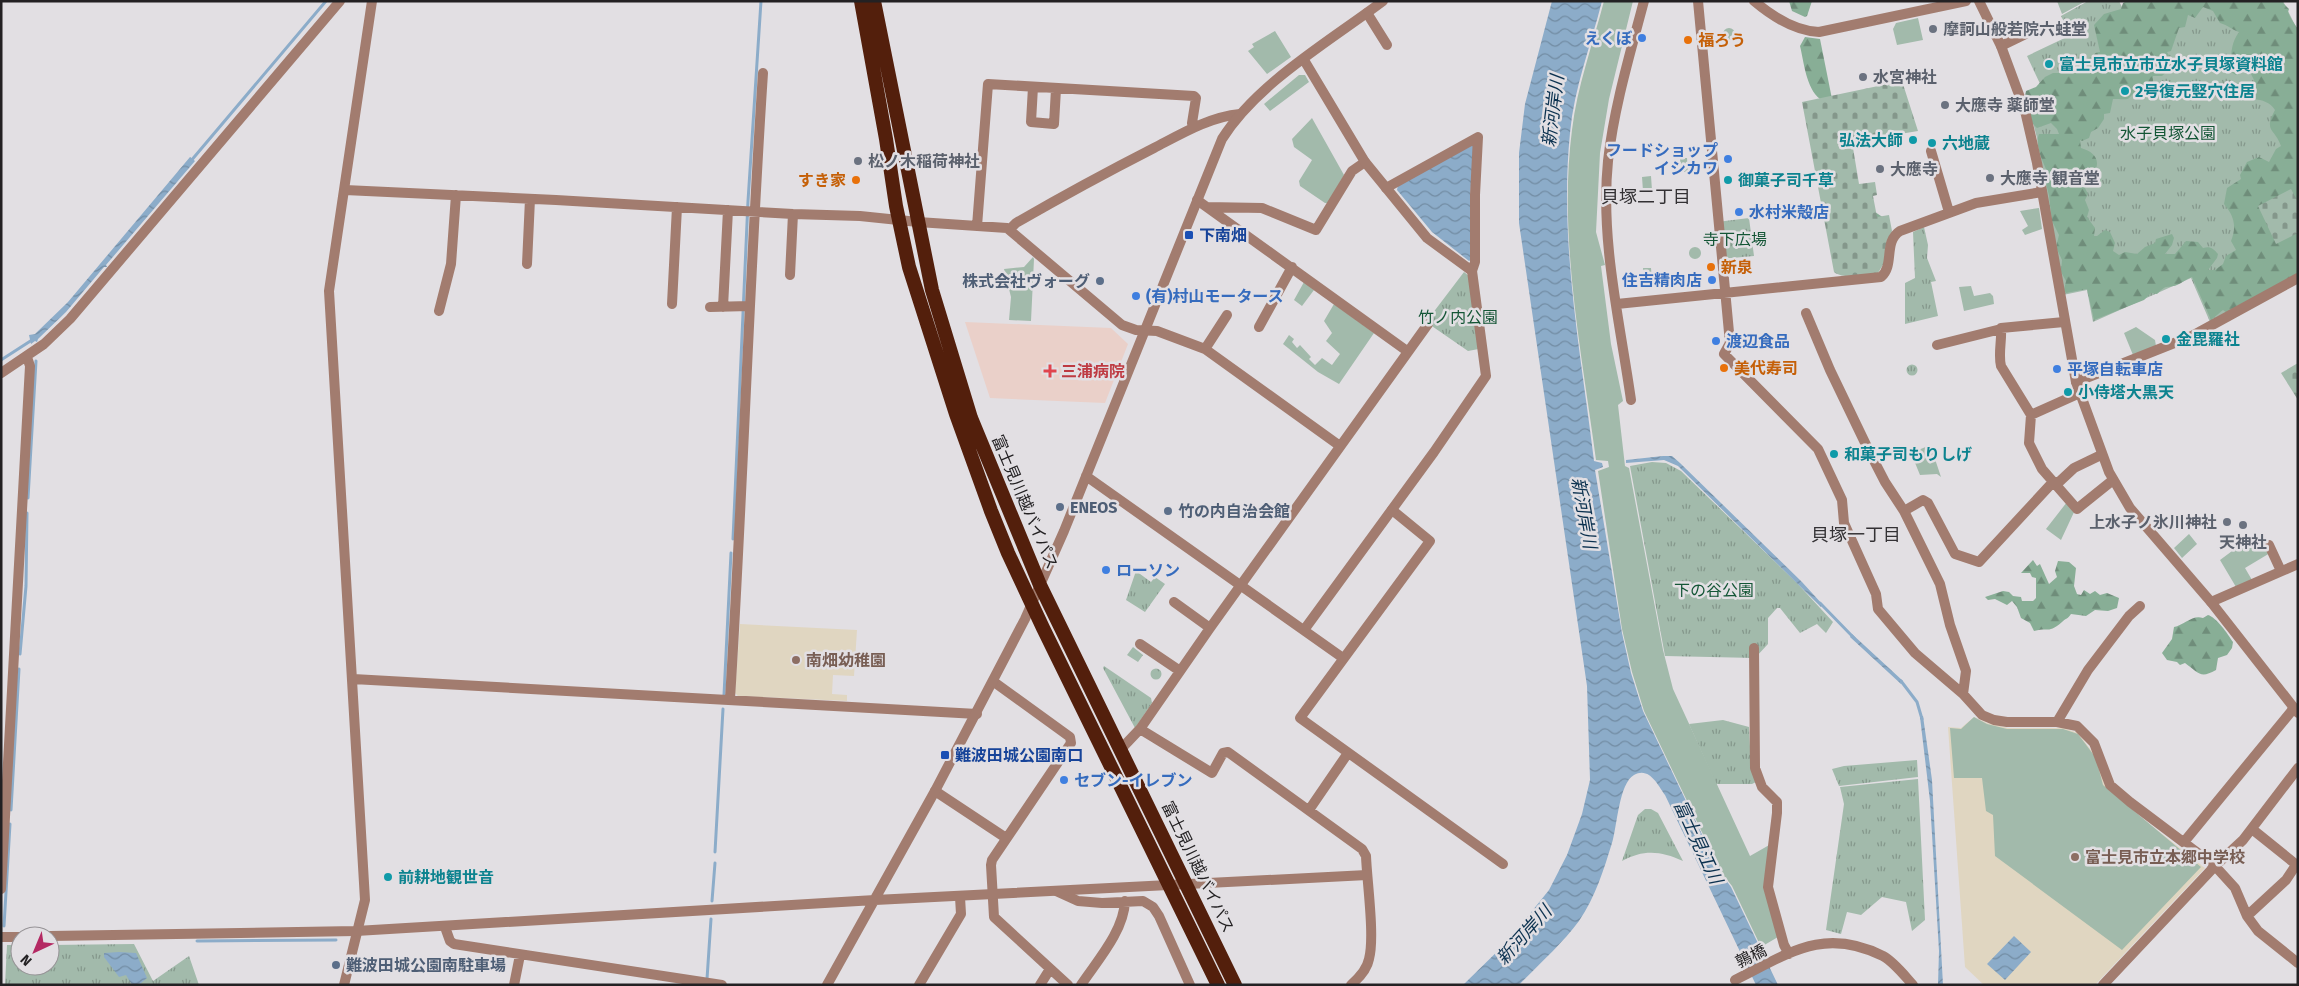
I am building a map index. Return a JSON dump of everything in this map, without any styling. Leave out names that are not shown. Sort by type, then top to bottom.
[{"type":"highway","name":"富士見川越バイパス","points":[[861,1],[898,220],[916,290],[956,414],[999,532],[1032,604],[1218,985]]},
{"type":"highway","name":"富士見川越バイパス","points":[[874,1],[932,290],[963,397],[1016,531],[1040,585],[1235,985]]},
{"type":"street","points":[[1,373],[44,344],[70,319],[340,1]]},
{"type":"street","points":[[344,985],[365,900],[329,291],[372,1]]},
{"type":"street","points":[[826,985],[936,792],[994,682],[1032,604],[1086,476],[1222,139],[1240,114],[1266,89],[1383,1]]},
{"type":"street","points":[[1632,400],[1616,304],[1608,234],[1608,162],[1621,89],[1644,1]]},
{"type":"street","points":[[1698,1],[1730,343],[1724,354],[1818,449],[1842,500],[1844,523],[1876,594],[1878,608],[1915,653],[1963,694],[1982,715],[1994,720],[2007,722],[2057,722],[2077,726],[2086,733],[2094,744],[2110,785],[2215,866],[2235,888],[2247,916],[2258,932],[2298,963]]},
{"type":"street","points":[[1754,1],[1788,24],[1801,30],[1820,32],[1966,1]]},
{"type":"street","points":[[1979,1],[2001,46],[2025,111],[2042,192],[2076,382],[2101,455],[2112,480],[2130,508],[2211,602],[2296,711],[2184,842]]},
{"type":"street","points":[[1367,13],[1387,45]]},
{"type":"street","points":[[2001,46],[2036,29]]},
{"type":"street","points":[[1304,60],[1365,162],[1427,238],[1472,271]]},
{"type":"street","points":[[730,699],[739,547],[750,211],[763,73]]},
{"type":"street","points":[[977,226],[988,84],[1194,96],[1196,98],[1192,122],[1193,128]]},
{"type":"street","points":[[1033,87],[1031,122],[1054,124],[1056,89]]},
{"type":"street","points":[[1010,229],[1016,223],[1094,178],[1193,128],[1229,115],[1240,114]]},
{"type":"street","points":[[1304,630],[1485,381],[1486,376],[1472,271],[1475,262],[1474,195],[1478,137],[1386,188]]},
{"type":"street","points":[[1931,151],[1949,212]]},
{"type":"street","points":[[1207,207],[1262,208],[1316,230],[1352,171],[1365,162]]},
{"type":"street","points":[[345,190],[860,216],[1010,229],[1122,325],[1136,330],[1157,331],[1204,348],[1340,446]]},
{"type":"street","points":[[1616,304],[1881,278],[1886,273],[1891,242],[1896,234],[1949,212],[1994,199],[2042,192]]},
{"type":"street","points":[[439,311],[452,264],[456,195]]},
{"type":"street","points":[[527,264],[530,199]]},
{"type":"street","points":[[1197,200],[1407,351]]},
{"type":"street","points":[[672,304],[677,206]]},
{"type":"street","points":[[723,307],[728,210]]},
{"type":"street","points":[[790,275],[793,214]]},
{"type":"street","points":[[1259,327],[1292,267]]},
{"type":"street","points":[[2076,382],[2192,336],[2298,278]]},
{"type":"street","points":[[710,307],[746,306]]},
{"type":"street","points":[[1806,313],[1830,370],[1859,430],[1885,482],[1904,511],[1940,584],[1950,624],[1966,671],[1963,694]]},
{"type":"street","points":[[1204,348],[1226,315]]},
{"type":"street","points":[[1938,345],[2001,328],[2064,322]]},
{"type":"street","points":[[1121,749],[1140,729],[1428,324]]},
{"type":"street","points":[[2001,329],[2000,366],[2031,414],[2029,443],[2042,468],[2077,509],[2112,480]]},
{"type":"street","points":[[1,889],[30,366],[27,357]]},
{"type":"street","points":[[2031,414],[2080,393]]},
{"type":"street","points":[[1904,511],[1923,500],[1928,502],[1955,554],[1979,562],[2053,482],[2059,482],[2074,468],[2101,455]]},
{"type":"street","points":[[1086,476],[1343,658]]},
{"type":"street","points":[[1392,510],[1430,541],[1300,718],[1503,864]]},
{"type":"street","points":[[2269,545],[2281,571]]},
{"type":"street","points":[[2211,602],[2298,564]]},
{"type":"street","points":[[1174,602],[1210,628]]},
{"type":"street","points":[[2057,722],[2088,670],[2129,616],[2140,606]]},
{"type":"street","points":[[1140,644],[1180,671]]},
{"type":"street","points":[[1754,648],[1754,768],[1762,787],[1777,802],[1778,813],[1768,887],[1784,945],[1784,956]]},
{"type":"street","points":[[353,679],[977,714]]},
{"type":"street","points":[[994,682],[1070,737],[1071,743],[992,860],[992,895],[996,921],[1068,985]]},
{"type":"street","points":[[1140,729],[1212,772],[1222,754],[1228,752],[1362,849],[1366,856],[1371,942],[1370,959],[1365,970],[1351,985]]},
{"type":"street","points":[[1309,810],[1348,753]]},
{"type":"street","points":[[2103,985],[2252,829],[2298,768]]},
{"type":"street","points":[[936,792],[1006,838]]},
{"type":"street","points":[[2247,916],[2286,880],[2297,866],[2252,829]]},
{"type":"street","points":[[60,936],[356,931],[445,927],[875,900],[1367,875]]},
{"type":"street","points":[[1056,891],[1078,900],[1102,902],[1143,900],[1153,907],[1159,916],[1190,985]]},
{"type":"street","points":[[919,985],[961,914],[960,896]]},
{"type":"street","points":[[1081,985],[1125,913],[1125,901]]},
{"type":"street","points":[[445,927],[450,941],[454,944],[722,985]]},
{"type":"street","name":"鶉橋","points":[[1735,980],[1784,956],[1818,943],[1848,944],[1883,956],[1913,985]]},
{"type":"street","points":[[514,985],[520,955]]},
{"type":"street","points":[[1040,985],[1050,969]]},
{"type":"shaded area","name":"三浦病院","points":[[965,322],[1111,328],[1128,344],[1105,403],[990,398]]},
{"type":"shaded area","name":"南畑幼稚園","points":[[740,624],[857,630],[854,676],[833,675],[832,694],[847,695],[847,701],[738,696],[735,693]]},
{"type":"shaded area","name":"富士見市立本郷中学校","points":[[1974,717],[1987,723],[2008,728],[2063,728],[2078,733],[2097,758],[2104,784],[2118,799],[2205,868],[2095,985],[1984,985],[1965,967],[1948,727],[1961,728]]},
{"type":"green space","points":[[1604,1],[1633,1],[1609,99],[1600,153],[1596,232],[1605,265],[1601,266],[1611,344],[1623,401],[1618,405],[1625,466],[1629,468],[1663,650],[1673,689],[1750,856],[1771,844],[1765,883],[1778,937],[1761,947],[1732,886],[1721,872],[1644,711],[1622,629],[1598,471],[1609,467],[1608,461],[1596,460],[1574,295],[1568,212],[1568,171],[1574,114],[1581,81]]},
{"type":"green space","points":[[1789,1],[1812,1],[1807,16],[1805,17],[1792,11]]},
{"type":"green space","points":[[2057,1],[2086,1],[2062,14]]},
{"type":"green space","name":"水子貝塚公園","points":[[2088,1],[2119,1],[2123,9],[2138,1],[2283,1],[2298,31],[2298,274],[2210,322],[2191,278],[2093,322],[2087,290],[2063,295],[2037,138],[2029,107],[2042,88],[2027,56],[2071,35],[2061,16]]},
{"type":"green space","points":[[2127,1],[2284,1],[2283,3],[2289,9],[2288,12],[2298,29],[2298,277],[2227,313],[2223,310],[2211,320],[2192,277],[2177,285],[2165,287],[2157,294],[2151,293],[2144,300],[2094,320],[2087,289],[2066,293],[2064,290],[2066,281],[2061,272],[2062,260],[2056,247],[2059,235],[2052,221],[2045,179],[2048,174],[2038,144],[2039,134],[2059,134],[2051,123],[2037,128],[2034,125],[2027,111],[2025,95],[2026,91],[2036,87],[2045,77],[2053,73],[2076,73],[2082,62],[2100,52],[2094,25],[2104,14],[2121,9],[2123,3]],"holes":[[[2203,7],[2213,11],[2220,23],[2239,32],[2233,46],[2231,72],[2236,75],[2242,69],[2251,74],[2254,80],[2249,87],[2254,99],[2266,102],[2275,110],[2270,126],[2281,146],[2276,149],[2269,162],[2259,157],[2247,162],[2240,175],[2241,179],[2227,188],[2224,204],[2233,221],[2234,231],[2231,241],[2236,250],[2226,256],[2223,264],[2215,270],[2208,270],[2218,254],[2211,248],[2203,248],[2198,242],[2186,241],[2175,254],[2165,254],[2172,245],[2174,238],[2172,234],[2156,239],[2155,243],[2145,247],[2137,254],[2125,252],[2119,255],[2113,251],[2115,243],[2110,232],[2105,230],[2094,236],[2095,228],[2087,217],[2089,210],[2085,200],[2088,194],[2085,188],[2096,170],[2097,161],[2090,152],[2081,148],[2080,140],[2089,138],[2091,132],[2098,128],[2104,119],[2104,114],[2110,113],[2113,99],[2128,99],[2138,89],[2150,87],[2153,76],[2162,76],[2171,68],[2171,59],[2167,52],[2171,51],[2179,28],[2185,27],[2188,15],[2195,18]]]},
{"type":"green space","points":[[1918,18],[1923,40],[1897,45],[1893,29],[1896,23]]},
{"type":"green space","points":[[1729,28],[1735,34],[1729,40],[1723,34]]},
{"type":"green space","points":[[1275,31],[1291,57],[1267,74],[1248,51],[1254,47],[1252,44]]},
{"type":"green space","points":[[1805,37],[1820,39],[1835,114],[1859,187],[1875,212],[1887,220],[1876,233],[1820,99],[1809,82],[1800,46]]},
{"type":"green space","points":[[1299,75],[1305,75],[1309,82],[1270,111],[1264,104]]},
{"type":"green space","points":[[1902,81],[1918,131],[1852,142],[1859,184],[1875,182],[1877,195],[1873,196],[1877,217],[1889,215],[1892,231],[1886,245],[1884,263],[1878,273],[1844,276],[1834,272],[1802,102]]},
{"type":"green space","points":[[1312,118],[1344,175],[1328,203],[1325,203],[1300,186],[1299,181],[1312,160],[1294,147],[1292,139]]},
{"type":"green space","points":[[1680,158],[1687,158],[1688,172],[1681,172]]},
{"type":"green space","points":[[1651,176],[1652,190],[1643,191],[1642,177]]},
{"type":"green space","points":[[2291,189],[2298,202],[2298,233],[2276,244],[2258,206]]},
{"type":"green space","points":[[2039,208],[2042,229],[2025,235],[2022,230],[2028,226],[2020,211]]},
{"type":"green space","name":"寺下広場","points":[[1749,218],[1754,256],[1721,259],[1717,222]]},
{"type":"green space","points":[[1924,227],[1928,245],[1927,258],[1936,281],[1931,282],[1938,316],[1905,324],[1905,283],[1915,278],[1913,232]]},
{"type":"green space","points":[[1693,247],[1697,247],[1701,253],[1697,259],[1693,259],[1689,255],[1689,251]]},
{"type":"green space","points":[[1033,257],[1031,321],[1009,320],[1011,297],[1004,269],[1024,267]]},
{"type":"green space","points":[[1643,268],[1651,268],[1652,281],[1645,282]]},
{"type":"green space","name":"竹ノ内公園","points":[[1464,272],[1475,281],[1484,348],[1468,351],[1426,322]]},
{"type":"green space","points":[[1304,282],[1314,290],[1302,306],[1294,300]]},
{"type":"green space","points":[[1971,286],[1974,296],[1990,293],[1993,296],[1994,304],[1964,311],[1959,287]]},
{"type":"green space","points":[[1334,304],[1374,333],[1339,384],[1318,372],[1283,344],[1289,335],[1294,339],[1292,342],[1297,348],[1300,345],[1311,357],[1309,359],[1315,365],[1322,358],[1332,365],[1340,354],[1326,341],[1332,333],[1324,321]]},
{"type":"green space","points":[[2136,327],[2155,340],[2156,346],[2133,355],[2124,333]]},
{"type":"green space","points":[[2298,363],[2298,400],[2281,373]]},
{"type":"green space","points":[[1912,364],[1918,370],[1912,376],[1906,370]]},
{"type":"green space","points":[[1928,446],[1933,453],[1941,477],[1937,474],[1920,475],[1911,453]]},
{"type":"green space","name":"下の谷公園","points":[[1652,462],[1666,463],[1681,471],[1796,582],[1833,622],[1826,633],[1817,624],[1800,633],[1780,608],[1777,608],[1768,618],[1768,644],[1755,658],[1665,656],[1630,466]]},
{"type":"green space","points":[[2067,502],[2075,510],[2061,540],[2046,529]]},
{"type":"green space","points":[[2189,534],[2197,544],[2182,558],[2174,548]]},
{"type":"green space","points":[[2255,534],[2270,553],[2245,568],[2252,580],[2236,587],[2220,560]]},
{"type":"green space","points":[[2033,560],[2037,566],[2040,564],[2049,584],[2057,577],[2055,571],[2058,561],[2069,562],[2076,568],[2074,586],[2077,594],[2081,595],[2084,590],[2090,594],[2095,591],[2100,595],[2107,593],[2119,598],[2117,608],[2108,611],[2095,610],[2086,616],[2071,614],[2054,628],[2034,631],[2030,623],[2021,618],[2017,607],[2012,601],[2007,605],[1995,599],[1988,600],[1985,597],[2003,591],[2009,592],[2013,596],[2021,597],[2022,601],[2033,601],[2036,598],[2036,578],[2032,577],[2030,573],[2021,573]]},
{"type":"green space","points":[[1136,571],[1151,582],[1155,577],[1165,584],[1145,612],[1126,600]]},
{"type":"green space","points":[[2208,615],[2218,622],[2233,642],[2232,648],[2227,655],[2218,658],[2216,670],[2211,673],[2200,674],[2185,663],[2180,665],[2177,662],[2167,660],[2162,653],[2172,639],[2174,627],[2196,617],[2203,618]]},
{"type":"green space","points":[[1133,647],[1143,655],[1138,662],[1127,655]]},
{"type":"green space","points":[[1104,666],[1151,698],[1152,703],[1135,728],[1103,668]]},
{"type":"green space","points":[[1156,668],[1162,674],[1156,680],[1150,674]]},
{"type":"green space","name":"富士見市立本郷中学校","points":[[1974,717],[1987,724],[2007,729],[2063,729],[2078,734],[2096,758],[2103,785],[2201,867],[2122,950],[1995,856],[1993,815],[1986,811],[1982,778],[1954,778],[1950,728],[1961,729]]},
{"type":"green space","points":[[1723,720],[1749,727],[1751,766],[1756,782],[1752,784],[1716,784],[1689,724]]},
{"type":"green space","points":[[1917,760],[1918,777],[1839,786],[1832,769],[1844,766]]},
{"type":"green space","points":[[1918,779],[1925,920],[1912,931],[1906,902],[1882,897],[1861,915],[1847,912],[1841,934],[1826,930],[1844,804],[1840,787]]},
{"type":"green space","points":[[1645,809],[1651,809],[1658,813],[1683,861],[1660,853],[1645,853],[1622,861],[1638,815]]},
{"type":"green space","points":[[134,944],[153,981],[189,956],[199,985],[5,985],[7,945],[10,945],[10,976],[60,976],[60,945]]},
{"type":"water","points":[[1552,1],[1602,1],[1579,83],[1572,116],[1567,174],[1567,215],[1573,298],[1594,461],[1602,463],[1603,467],[1595,470],[1622,633],[1631,673],[1643,711],[1720,872],[1731,887],[1778,985],[1756,985],[1665,795],[1653,778],[1644,773],[1639,773],[1629,780],[1625,787],[1619,806],[1612,843],[1602,873],[1590,903],[1579,921],[1558,946],[1519,985],[1463,985],[1508,941],[1549,890],[1567,855],[1582,814],[1590,780],[1587,686],[1519,223],[1519,153],[1525,104]]},
{"type":"water","points":[[1471,143],[1474,146],[1470,198],[1471,260],[1469,261],[1432,232],[1397,190],[1398,185]]},
{"type":"water","points":[[190,157],[195,161],[106,265],[107,267],[104,267],[66,312],[37,342],[35,341],[31,344],[29,335],[35,334],[68,302]]},
{"type":"water","points":[[1672,456],[1680,463],[1802,582],[1823,605],[1821,607],[1678,466],[1664,460],[1626,463],[1626,460]]},
{"type":"water","points":[[1852,634],[1903,681],[1901,684],[1850,637]]},
{"type":"water","points":[[1923,716],[1932,780],[1943,985],[1938,985],[1939,951],[1930,801],[1920,717]]},
{"type":"water","points":[[2014,936],[2031,952],[2005,980],[1987,964]]},
{"type":"water","points":[[104,953],[136,953],[147,978],[140,984],[132,985],[126,975],[119,977],[104,957]]},
{"type":"waterway","points":[[190,162],[326,1]]},
{"type":"waterway","points":[[733,539],[748,201],[761,1]]},
{"type":"waterway","points":[[1,360],[32,340]]},
{"type":"waterway","points":[[28,498],[36,361]]},
{"type":"waterway","points":[[20,654],[26,586],[27,513]]},
{"type":"waterway","points":[[724,695],[731,553]]},
{"type":"waterway","points":[[1820,603],[1854,638]]},
{"type":"waterway","points":[[11,810],[19,669]]},
{"type":"waterway","points":[[1901,681],[1917,702],[1922,719]]},
{"type":"waterway","points":[[715,852],[723,709]]},
{"type":"waterway","points":[[4,926],[10,824]]},
{"type":"waterway","points":[[712,901],[715,863]]},
{"type":"waterway","points":[[707,979],[711,919]]},
{"type":"waterway","points":[[197,941],[336,940]]},
{"type":"place","name":"摩訶山般若院六蛙堂","points":[[1933,29]]},
{"type":"place","name":"えくぼ","points":[[1642,38]]},
{"type":"place","name":"福ろう","points":[[1688,40]]},
{"type":"place","name":"富士見市立市立水子貝塚資料館","points":[[2049,64]]},
{"type":"place","name":"水宮神社","points":[[1863,77]]},
{"type":"place","name":"2号復元竪穴住居","points":[[2125,91]]},
{"type":"place","name":"大應寺 薬師堂","points":[[1945,105]]},
{"type":"place","name":"弘法大師","points":[[1913,140]]},
{"type":"place","name":"六地蔵","points":[[1932,143]]},
{"type":"place","name":"フードショップ イシカワ","points":[[1728,159]]},
{"type":"place","name":"松ノ木稲荷神社","points":[[858,161]]},
{"type":"place","name":"大應寺","points":[[1880,169]]},
{"type":"place","name":"大應寺 観音堂","points":[[1990,178]]},
{"type":"place","name":"すき家","points":[[856,180]]},
{"type":"place","name":"御菓子司千草","points":[[1728,180]]},
{"type":"place","name":"水村米殻店","points":[[1739,212]]},
{"type":"place","name":"下南畑","points":[[1189,235]]},
{"type":"place","name":"新泉","points":[[1711,267]]},
{"type":"place","name":"住吉精肉店","points":[[1712,280]]},
{"type":"place","name":"株式会社ヴォーグ","points":[[1100,281]]},
{"type":"place","name":"(有)村山モータース","points":[[1136,296]]},
{"type":"place","name":"金毘羅社","points":[[2166,339]]},
{"type":"place","name":"渡辺食品","points":[[1716,341]]},
{"type":"place","name":"美代寿司","points":[[1724,368]]},
{"type":"place","name":"平塚自転車店","points":[[2057,369]]},
{"type":"place","name":"三浦病院","points":[[1050,371]]},
{"type":"place","name":"小侍塔大黒天","points":[[2068,392]]},
{"type":"place","name":"和菓子司もりしげ","points":[[1834,454]]},
{"type":"place","name":"ENEOS","points":[[1060,507]]},
{"type":"place","name":"竹の内自治会館","points":[[1168,511]]},
{"type":"place","name":"上水子ノ氷川神社","points":[[2227,522]]},
{"type":"place","name":"天神社","points":[[2243,525]]},
{"type":"place","name":"ローソン","points":[[1106,570]]},
{"type":"place","name":"南畑幼稚園","points":[[796,660]]},
{"type":"place","name":"難波田城公園南口","points":[[945,755]]},
{"type":"place","name":"セブン-イレブン","points":[[1064,780]]},
{"type":"place","name":"富士見市立本郷中学校","points":[[2075,857]]},
{"type":"place","name":"前耕地観世音","points":[[388,877]]},
{"type":"place","name":"難波田城公園南駐車場","points":[[336,965]]},
{"type":"district","name":"貝塚二丁目","points":[[1646,197]]},
{"type":"district","name":"貝塚一丁目","points":[[1856,535]]},
{"type":"water label","name":"新河岸川","points":[[1553,111]]},
{"type":"water label","name":"新河岸川","points":[[1584,513]]},
{"type":"water label","name":"富士見江川","points":[[1698,842]]},
{"type":"water label","name":"新河岸川","points":[[1524,935]]}]
